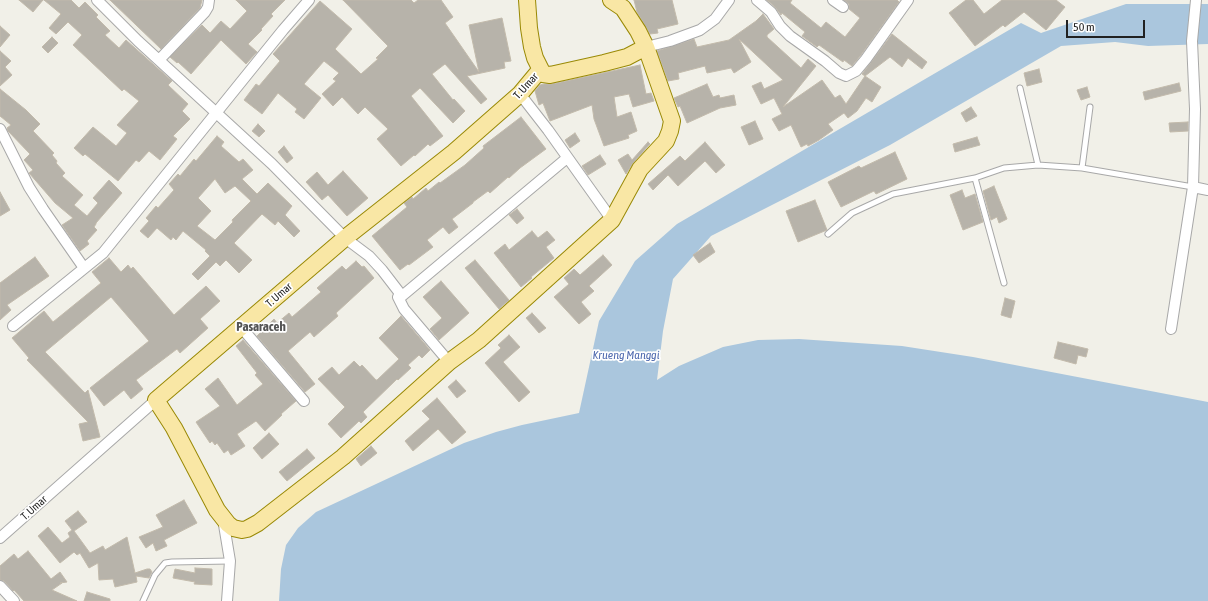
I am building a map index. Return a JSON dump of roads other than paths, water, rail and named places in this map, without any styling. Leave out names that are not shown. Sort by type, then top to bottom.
[{"type":"main road","points":[[527,0],[532,47],[540,70],[544,74],[550,75],[627,57],[646,47]]},
{"type":"main road","points":[[156,400],[174,428],[217,510],[228,524],[238,530],[248,529],[258,523],[343,457],[449,362],[479,340],[612,220],[640,169],[666,141],[672,126],[672,118],[646,47],[629,16],[622,8],[611,0]]},
{"type":"main road","name":"T. Umar","points":[[156,400],[345,238],[454,152],[520,94],[540,70]]},
{"type":"street","points":[[97,0],[159,60],[277,169],[345,238],[370,256],[402,296]]},
{"type":"street","points":[[159,60],[205,12],[208,7],[208,0]]},
{"type":"street","points":[[13,326],[106,249],[309,0]]},
{"type":"street","points":[[646,47],[670,41],[700,30],[715,19],[729,0]]},
{"type":"street","points":[[757,0],[771,12],[780,26],[790,36],[826,61],[839,73],[846,76],[856,71],[866,59],[908,0]]},
{"type":"street","points":[[833,0],[843,7]]},
{"type":"street","points":[[1171,329],[1193,187],[1195,109],[1192,41],[1196,0]]},
{"type":"street","points":[[520,94],[612,220]]},
{"type":"street","points":[[0,129],[29,186],[84,268]]},
{"type":"street","points":[[449,362],[404,309],[398,297],[402,296],[568,158]]},
{"type":"street","points":[[1193,187],[1208,190]]},
{"type":"street","points":[[241,327],[304,401]]},
{"type":"street","name":"T. Umar","points":[[0,538],[156,400]]},
{"type":"street","points":[[222,517],[230,561],[227,601]]},
{"type":"street","points":[[0,586],[14,601]]},
{"type":"lane","points":[[1020,88],[1038,165]]},
{"type":"lane","points":[[1082,168],[1090,107]]},
{"type":"lane","points":[[828,234],[852,213],[893,194],[975,178],[1004,168],[1038,165],[1082,168],[1193,187]]},
{"type":"lane","points":[[975,178],[1004,283]]},
{"type":"lane","points":[[143,601],[155,574],[165,563],[230,561]]},
{"type":"water","name":"Krueng Manggi","points":[[1126,4],[1208,4],[1208,44],[1148,46],[1115,42],[1061,46],[890,145],[711,236],[673,279],[663,331],[657,380],[679,366],[723,347],[758,340],[799,339],[902,346],[973,357],[1208,402],[1208,601],[279,601],[281,569],[286,545],[298,528],[316,512],[464,443],[522,425],[579,413],[599,321],[635,261],[677,224],[1021,23],[1041,33]]},
{"type":"district","name":"Pasaraceh","points":[[261,327]]}]
